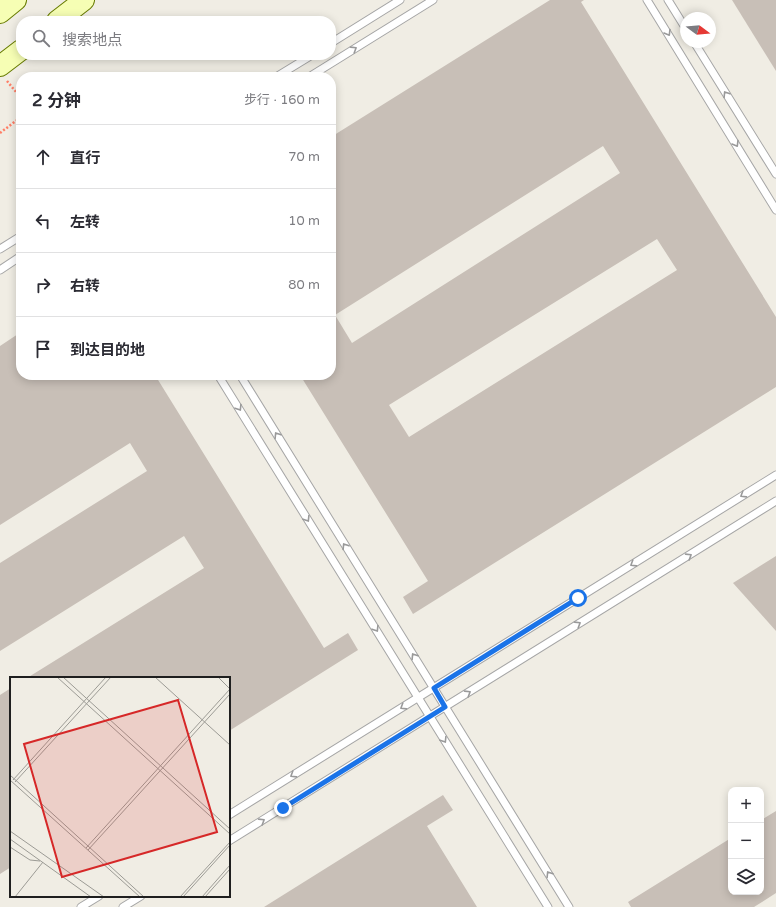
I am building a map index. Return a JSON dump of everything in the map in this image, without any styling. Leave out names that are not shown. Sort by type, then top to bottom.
[{"type":"main road","points":[[0,13],[16,0]]},
{"type":"main road","points":[[63,16],[84,0]]},
{"type":"main road","points":[[2,72],[16,56]]},
{"type":"lane","points":[[336,40],[400,0]]},
{"type":"lane","points":[[317,72],[433,0]]},
{"type":"lane","points":[[648,0],[776,210]]},
{"type":"lane","points":[[668,0],[680,19]]},
{"type":"lane","points":[[698,48],[776,174]]},
{"type":"lane","points":[[284,72],[304,60]]},
{"type":"lane","points":[[0,249],[16,239]]},
{"type":"lane","points":[[0,270],[16,259]]},
{"type":"lane","points":[[221,380],[548,907]]},
{"type":"lane","points":[[243,380],[569,907]]},
{"type":"lane","points":[[230,814],[776,475]]},
{"type":"lane","points":[[230,840],[776,501]]},
{"type":"lane","points":[[81,907],[97,897]]},
{"type":"lane","points":[[123,907],[139,897]]},
{"type":"path","points":[[2,72],[16,91]]},
{"type":"path","points":[[0,133],[16,121]]},
{"type":"building","points":[[550,0],[584,0],[581,2],[776,317],[776,387],[413,614],[403,597],[428,581],[303,380],[336,380],[336,317],[352,343],[620,173],[603,146],[336,314],[336,134]],"holes":[[[657,239],[677,270],[409,437],[389,405]]]},
{"type":"building","points":[[732,0],[776,0],[776,71]]},
{"type":"building","points":[[16,335],[16,380],[158,380],[324,648],[348,633],[358,650],[230,730],[230,677],[29,677],[204,568],[184,536],[0,651],[0,563],[147,471],[130,443],[0,525],[0,346]]},
{"type":"building","points":[[776,556],[776,631],[733,583]]},
{"type":"building","points":[[10,689],[10,868],[0,874],[0,695]]},
{"type":"building","points":[[443,795],[453,810],[427,826],[477,907],[264,907]]},
{"type":"building","points":[[776,811],[776,893],[754,907],[631,907],[628,902],[728,840],[728,895],[764,895],[764,818]]},
{"type":"route","points":[[283,808],[445,707],[434,688],[578,598]]}]
